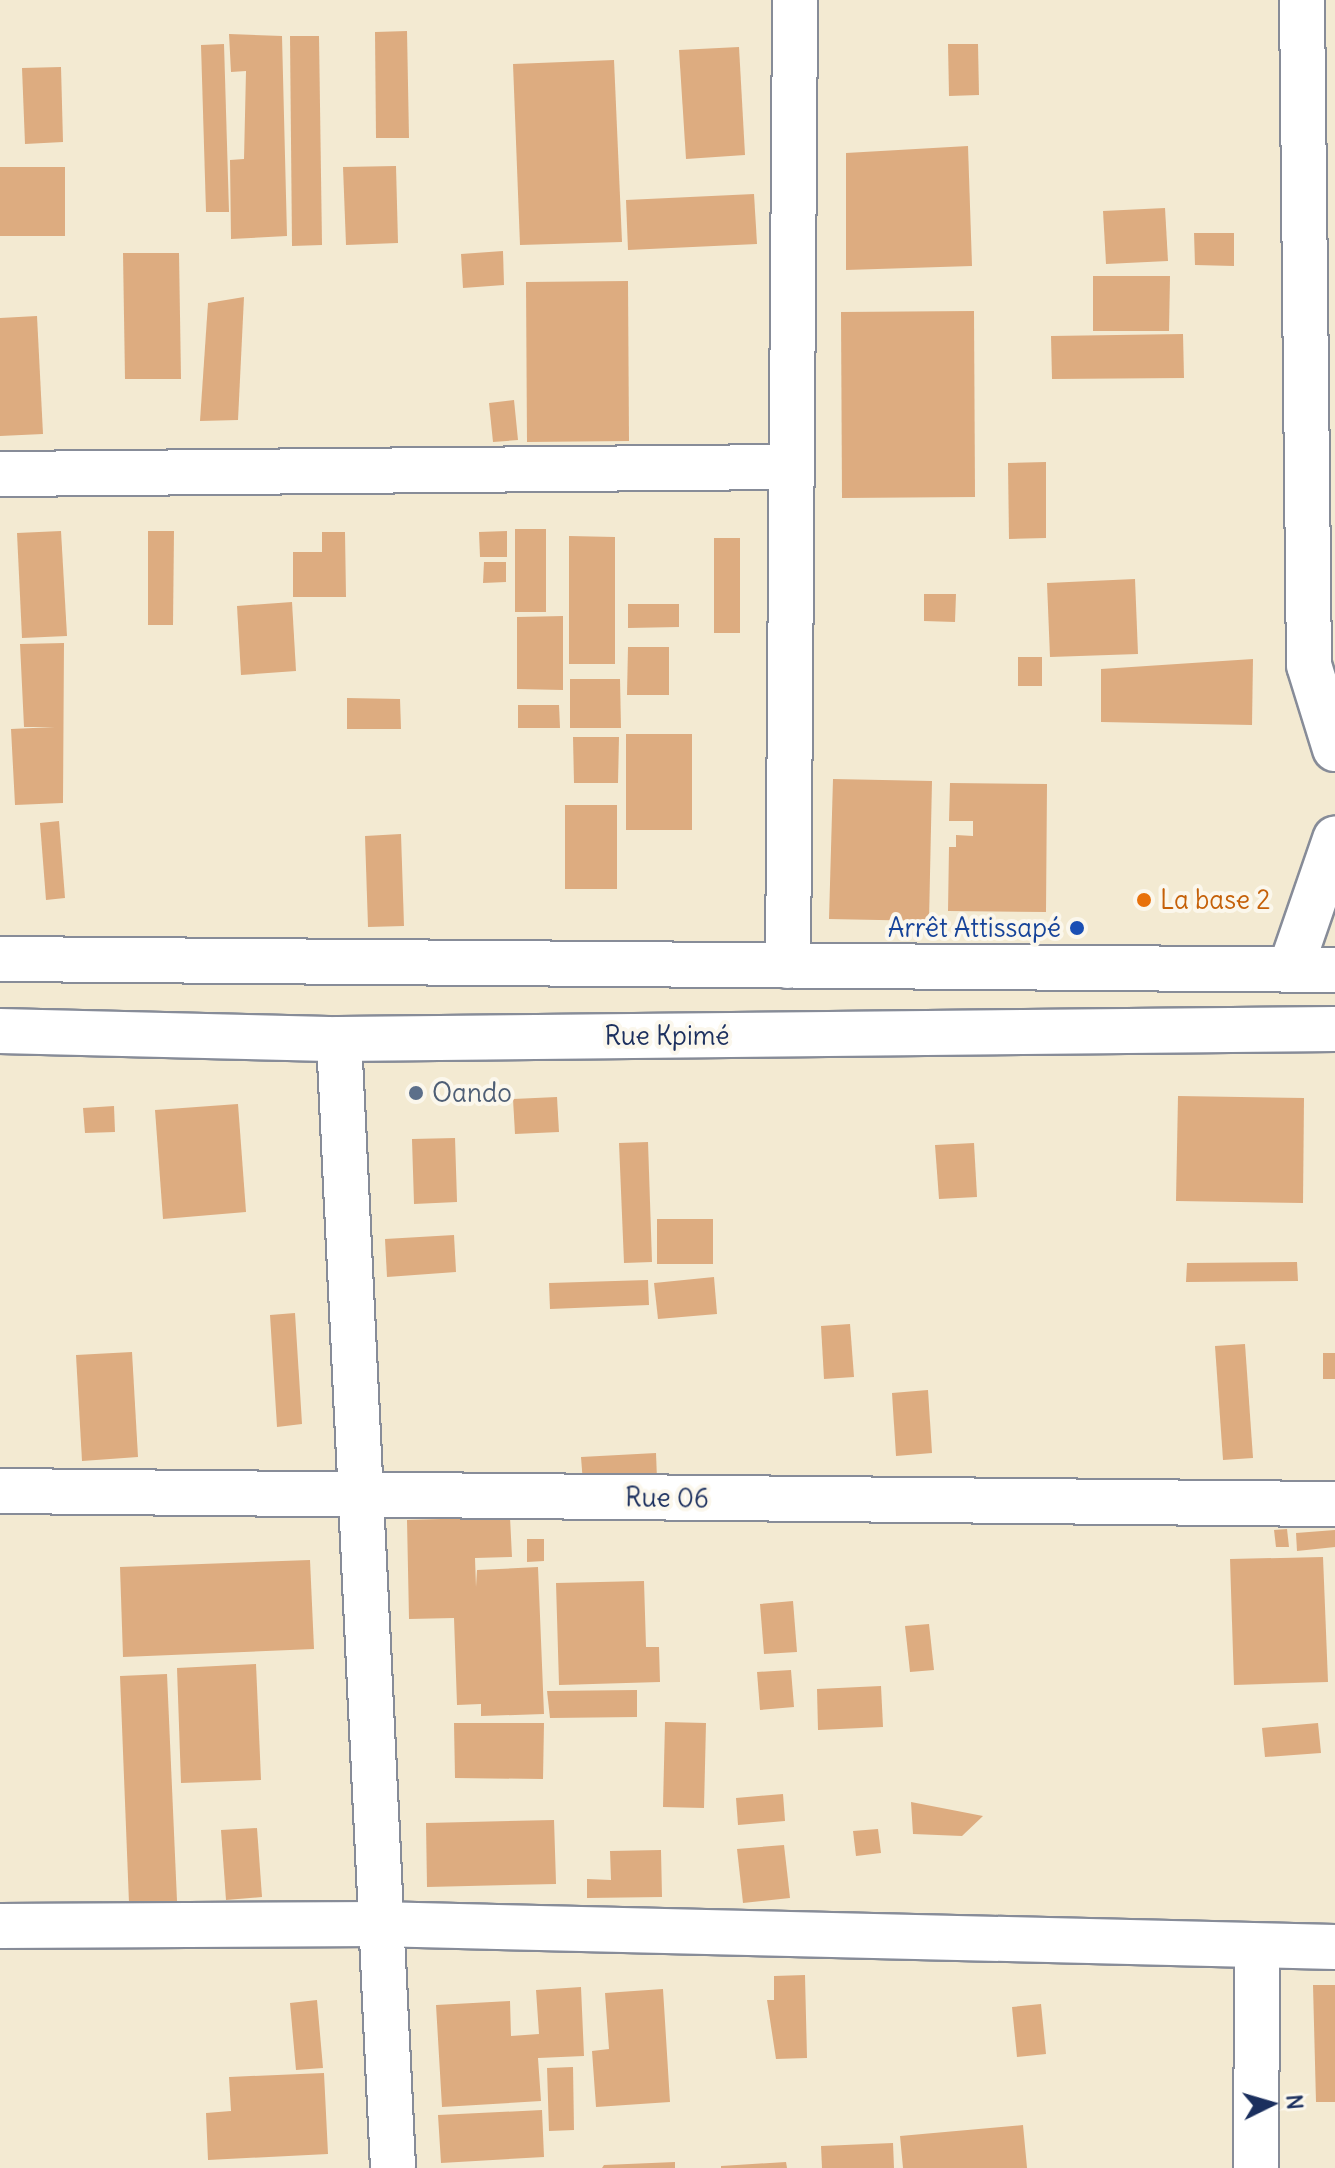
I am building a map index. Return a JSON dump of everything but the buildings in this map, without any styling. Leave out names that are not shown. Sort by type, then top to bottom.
[{"type":"street","points":[[788,966],[789,467],[795,0]]},
{"type":"street","points":[[1302,0],[1309,665],[1335,749]]},
{"type":"street","points":[[0,474],[789,467]]},
{"type":"street","points":[[1290,970],[1335,839]]},
{"type":"street","points":[[0,959],[1335,970]]},
{"type":"street","name":"Rue Kpimé","points":[[0,1031],[339,1039],[1335,1029]]},
{"type":"street","points":[[339,1039],[365,1495],[376,1924],[393,2168]]},
{"type":"street","name":"Rue 06","points":[[0,1491],[1335,1504]]},
{"type":"street","points":[[0,1926],[376,1924],[1257,1948],[1335,1947]]},
{"type":"street","points":[[1256,2168],[1257,1948]]},
{"type":"place","name":"La base 2","points":[[1144,900]]},
{"type":"place","name":"Arrêt Attissapé","points":[[1077,928]]},
{"type":"place","name":"Oando","points":[[416,1093]]}]
